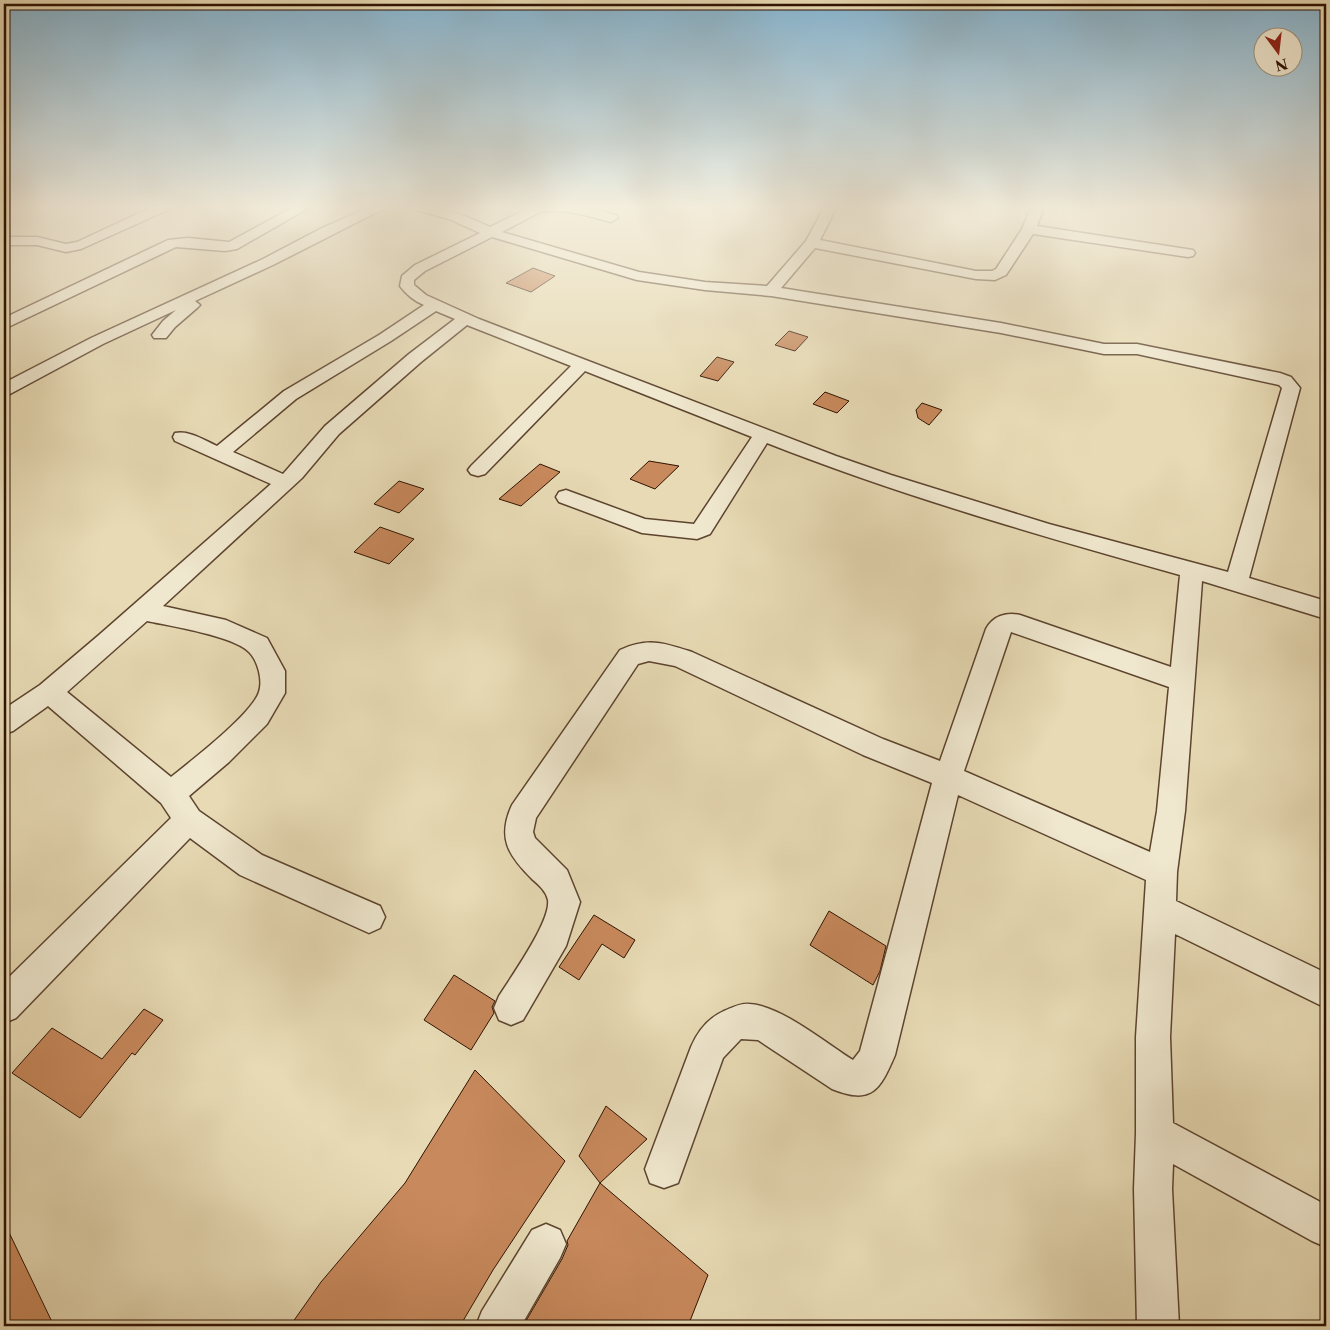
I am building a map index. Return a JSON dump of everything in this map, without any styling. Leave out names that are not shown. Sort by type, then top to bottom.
[{"type":"street","points":[[4,324],[120,268]]},
{"type":"street","points":[[4,390],[96,341],[255,268]]},
{"type":"street","points":[[160,335],[168,324],[186,308],[268,268]]},
{"type":"street","points":[[420,268],[407,279],[407,286],[410,291],[434,305],[829,460],[973,508],[1236,582],[1326,610]]},
{"type":"street","points":[[610,268],[637,276],[696,285],[770,291],[1001,328],[1104,349],[1137,349],[1274,377],[1285,381],[1292,388],[1236,582]]},
{"type":"street","points":[[770,291],[790,268]]},
{"type":"street","points":[[943,268],[985,276],[994,276],[1004,268]]},
{"type":"street","points":[[220,453],[290,395],[385,338],[434,305]]},
{"type":"street","points":[[4,723],[49,692],[143,611],[285,483],[332,430],[365,400],[414,358],[466,319]]},
{"type":"street","points":[[478,470],[582,364]]},
{"type":"street","points":[[566,497],[642,526],[697,532],[702,529],[763,435]]},
{"type":"street","points":[[182,437],[285,483]]},
{"type":"street","points":[[1158,1326],[1153,1189],[1155,1133],[1153,1037],[1162,872],[1171,811],[1192,570]]},
{"type":"street","points":[[143,611],[226,629],[258,645],[272,671],[272,693],[258,716],[220,754],[171,794]]},
{"type":"street","points":[[664,1169],[709,1047],[720,1031],[736,1022],[747,1020],[766,1024],[854,1080],[861,1079],[867,1074],[877,1055],[948,777],[998,629],[1002,624],[1008,622],[1020,624],[1183,682]]},
{"type":"street","points":[[511,1008],[555,935],[564,902],[556,881],[526,852],[521,843],[518,832],[522,814],[629,657],[638,652],[658,651],[683,659],[874,747],[948,777],[1162,872]]},
{"type":"street","points":[[49,692],[171,794],[190,820],[251,865],[369,917]]},
{"type":"street","points":[[4,1006],[161,846],[190,820]]},
{"type":"street","points":[[1160,910],[1326,991]]},
{"type":"street","points":[[1155,1133],[1326,1227]]},
{"type":"street","points":[[497,1326],[546,1244]]},
{"type":"building","points":[[533,268],[555,276],[531,292],[506,283]]},
{"type":"building","points":[[789,331],[808,337],[795,351],[775,345]]},
{"type":"building","points":[[717,357],[734,362],[718,381],[700,376]]},
{"type":"building","points":[[825,392],[849,401],[837,413],[813,404]]},
{"type":"building","points":[[922,403],[942,410],[929,425],[918,418],[916,410]]},
{"type":"building","points":[[649,461],[679,466],[655,489],[630,479]]},
{"type":"building","points":[[540,464],[560,472],[521,506],[499,499]]},
{"type":"building","points":[[399,481],[424,489],[399,513],[374,504]]},
{"type":"building","points":[[380,527],[414,539],[389,564],[354,552]]},
{"type":"building","points":[[829,911],[886,946],[880,971],[873,985],[810,945]]},
{"type":"building","points":[[594,915],[635,940],[624,958],[602,944],[579,980],[559,967]]},
{"type":"building","points":[[454,975],[495,1001],[492,1007],[494,1013],[471,1050],[424,1020]]},
{"type":"building","points":[[144,1009],[163,1020],[135,1055],[132,1053],[80,1118],[12,1073],[52,1028],[102,1059]]},
{"type":"building","points":[[475,1070],[565,1161],[493,1270],[460,1326],[290,1326],[321,1282],[405,1183]]},
{"type":"building","points":[[606,1106],[647,1139],[600,1183],[579,1156]]},
{"type":"building","points":[[600,1183],[708,1275],[688,1326],[523,1326],[562,1259],[568,1245],[567,1241]]},
{"type":"building","points":[[4,1222],[54,1326],[4,1326]]}]
